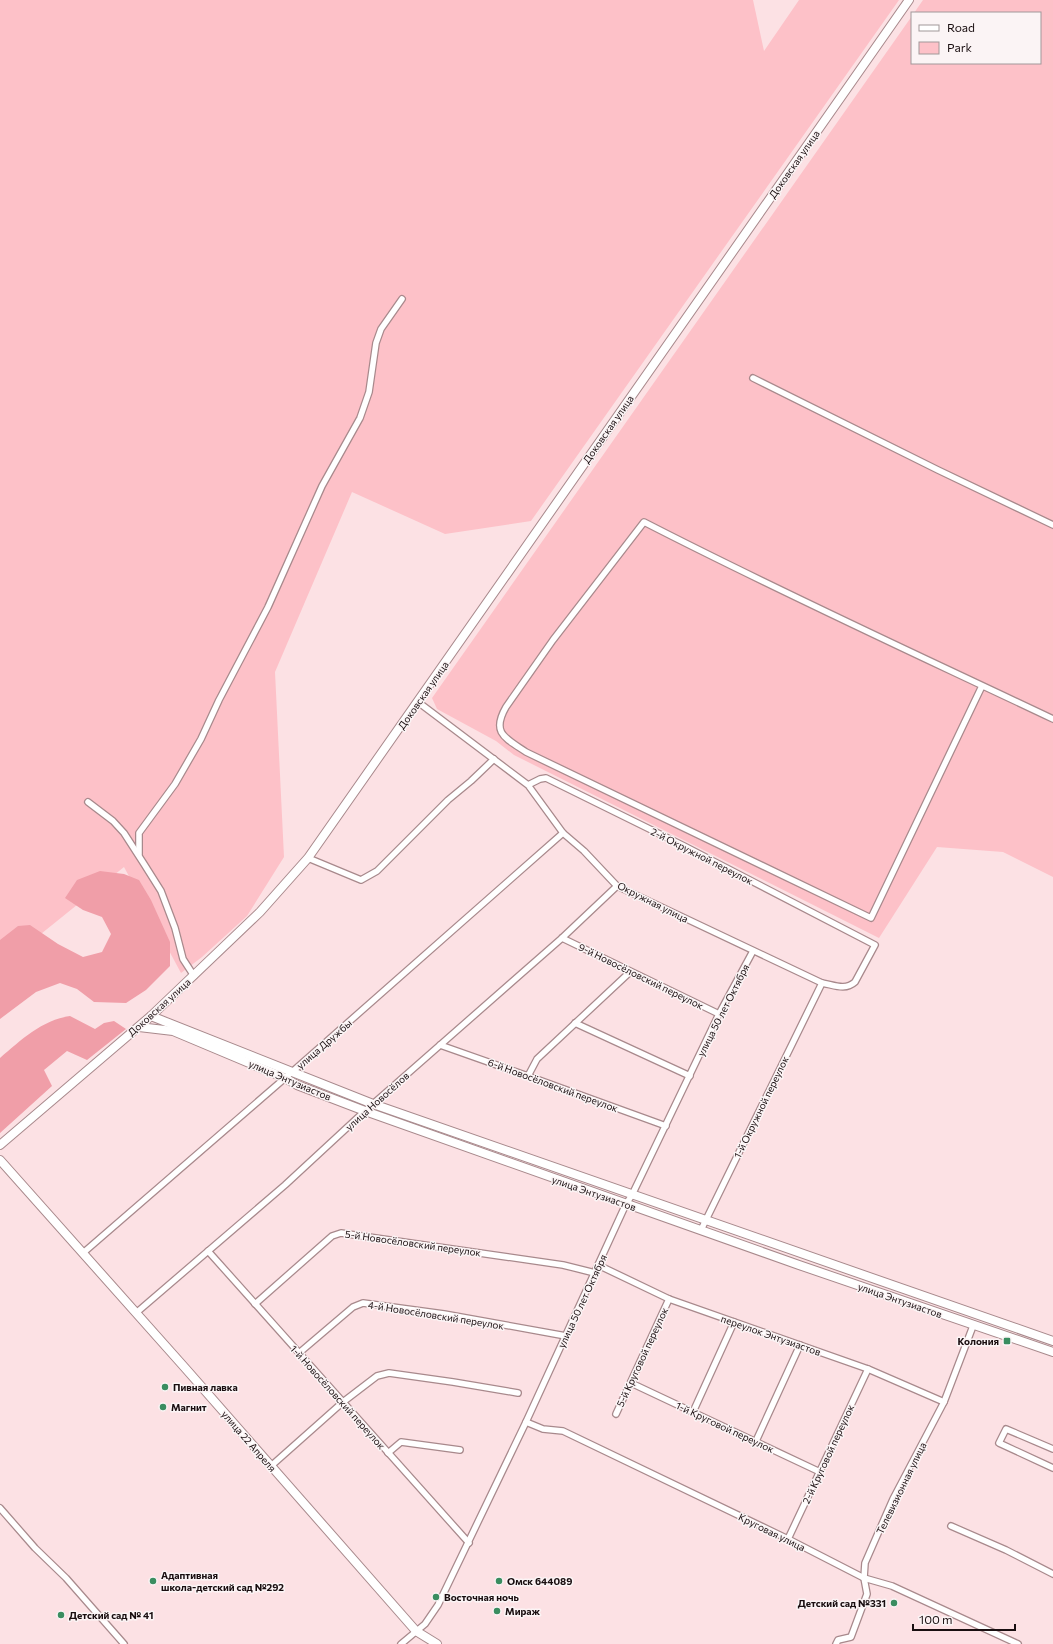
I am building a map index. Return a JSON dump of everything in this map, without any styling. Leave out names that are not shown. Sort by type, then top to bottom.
[{"type":"main road","name":"Доковская улица","points":[[0,1145],[139,1027],[194,976],[260,912],[308,858],[562,493],[909,0]]},
{"type":"main road","name":"улица Энтузиастов","points":[[151,1016],[373,1104],[1053,1341]]},
{"type":"main road","name":"улица Энтузиастов","points":[[139,1027],[173,1032],[285,1078],[297,1085],[365,1111],[973,1326],[1053,1352]]},
{"type":"main road","name":"улица 22 Апреля","points":[[0,1160],[416,1631],[437,1644]]},
{"type":"street","points":[[139,854],[139,833],[175,784],[201,739],[219,700],[268,607],[322,486],[360,418],[369,392],[376,343],[382,330],[402,299]]},
{"type":"street","points":[[753,378],[938,470],[1053,525]]},
{"type":"street","points":[[982,686],[871,918],[526,752],[510,741],[502,733],[499,726],[500,717],[506,707],[553,640],[644,522],[854,626],[1053,719]]},
{"type":"street","name":"Окружная улица","points":[[418,702],[528,785],[563,833],[584,850],[617,886],[822,983],[844,988],[850,986],[855,982],[875,945]]},
{"type":"street","points":[[308,858],[361,880],[377,871],[448,800],[494,759]]},
{"type":"street","name":"2-й Окружной переулок","points":[[528,785],[540,779],[546,778],[684,846],[875,945]]},
{"type":"street","points":[[88,802],[113,821],[139,854],[161,891],[175,928],[183,959],[194,976]]},
{"type":"street","name":"улица Дружбы","points":[[83,1253],[292,1072],[563,833]]},
{"type":"street","name":"улица Новосёлов","points":[[136,1313],[285,1185],[365,1111],[562,938],[617,886]]},
{"type":"street","name":"9-й Новосёловский переулок","points":[[562,938],[719,1014]]},
{"type":"street","name":"улица 50 лет Октября","points":[[401,1644],[425,1624],[438,1606],[526,1422],[626,1204],[632,1195],[666,1126],[719,1014],[753,951]]},
{"type":"street","points":[[528,1076],[537,1060],[630,972]]},
{"type":"street","name":"1-й Окружной переулок","points":[[701,1230],[822,983]]},
{"type":"street","points":[[575,1023],[690,1076]]},
{"type":"street","name":"6-й Новосёловский переулок","points":[[440,1045],[666,1126]]},
{"type":"street","name":"5-й Новосёловский переулок","points":[[255,1304],[332,1236],[341,1233],[555,1264],[595,1273]]},
{"type":"street","name":"1-й Новосёловский переулок","points":[[208,1251],[469,1543]]},
{"type":"street","name":"переулок Энтузиастов","points":[[598,1265],[669,1300],[868,1369],[944,1402]]},
{"type":"street","name":"5-й Круговой переулок","points":[[616,1414],[669,1300]]},
{"type":"street","name":"4-й Новосёловский переулок","points":[[299,1353],[353,1307],[363,1303],[444,1314],[566,1336]]},
{"type":"street","points":[[693,1412],[734,1322]]},
{"type":"street","name":"Телевизионная улица","points":[[836,1644],[838,1640],[851,1637],[867,1594],[864,1578],[865,1563],[890,1506],[944,1402],[973,1326]]},
{"type":"street","points":[[756,1441],[800,1345]]},
{"type":"street","name":"2-й Круговой переулок","points":[[788,1539],[868,1369]]},
{"type":"street","points":[[271,1466],[343,1402],[377,1376],[389,1373],[518,1393]]},
{"type":"street","name":"1-й Круговой переулок","points":[[631,1383],[820,1472]]},
{"type":"street","name":"Круговая улица","points":[[526,1422],[543,1428],[563,1431],[788,1539],[864,1578],[892,1586],[1018,1644]]},
{"type":"street","points":[[1053,1449],[1006,1429],[999,1443],[1053,1468]]},
{"type":"street","points":[[388,1453],[401,1442],[460,1450]]},
{"type":"street","points":[[0,1508],[35,1548],[66,1578],[124,1644]]},
{"type":"street","points":[[952,1526],[1006,1550],[1053,1574]]},
{"type":"green space","points":[[0,0],[753,0],[764,51],[799,0],[899,0],[531,521],[445,534],[352,492],[275,672],[284,857],[247,916],[202,957],[181,973],[124,867],[0,967]]},
{"type":"green space","points":[[923,0],[1053,0],[1053,877],[1003,852],[937,847],[879,938],[514,755],[496,741],[437,709],[432,698],[911,17],[911,64],[1041,64],[1041,12],[915,12]]},
{"type":"shaded area","points":[[100,871],[124,874],[139,880],[151,900],[170,942],[170,966],[146,990],[126,1003],[94,1002],[77,989],[60,983],[36,992],[0,1019],[0,940],[18,926],[30,925],[58,944],[83,957],[102,952],[111,934],[102,917],[83,910],[65,898],[77,880]]},
{"type":"shaded area","points":[[70,1016],[95,1029],[104,1023],[114,1021],[126,1029],[87,1060],[67,1051],[44,1070],[52,1086],[0,1133],[0,1058],[41,1026],[60,1018]]},
{"type":"place","name":"Колония","points":[[1007,1341]]},
{"type":"place","name":"Пивная лавка","points":[[165,1387]]},
{"type":"place","name":"Магнит","points":[[163,1407]]},
{"type":"place","name":"Адаптивная школа-детский сад №292","points":[[153,1581]]},
{"type":"place","name":"Омск 644089","points":[[499,1581]]},
{"type":"place","name":"Восточная ночь","points":[[436,1597]]},
{"type":"place","name":"Детский сад №331","points":[[894,1603]]},
{"type":"place","name":"Мираж","points":[[497,1611]]},
{"type":"place","name":"Детский сад № 41","points":[[61,1615]]}]
